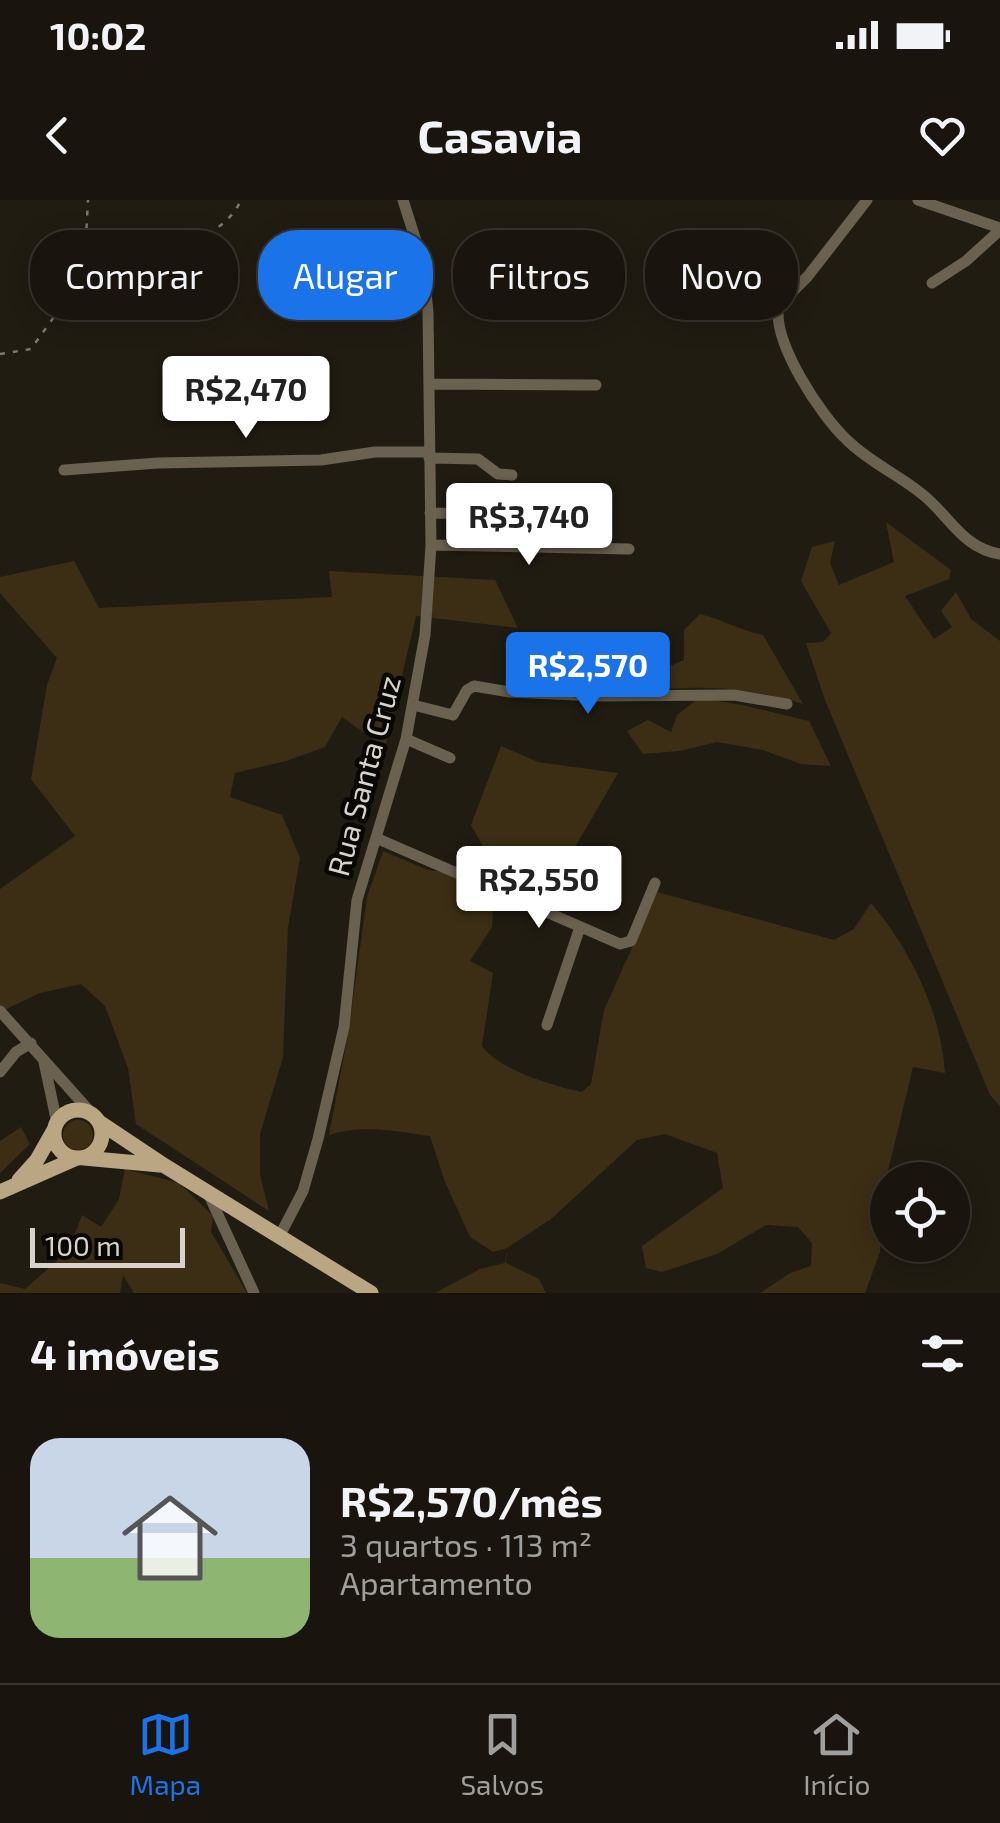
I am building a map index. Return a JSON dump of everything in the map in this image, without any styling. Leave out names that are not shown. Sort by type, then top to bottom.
[{"type":"main road","points":[[6,1189],[37,1160],[56,1127],[74,1110],[97,1119],[164,1166],[372,1293]]},
{"type":"main road","points":[[6,1189],[81,1158],[101,1144],[97,1119]]},
{"type":"main road","points":[[56,1127],[60,1149],[81,1158],[164,1166]]},
{"type":"street","name":"Rua Santa Cruz","points":[[279,1237],[303,1191],[318,1139],[344,1027],[357,900],[406,739],[425,635],[431,546],[428,312],[423,262],[404,200]]},
{"type":"street","points":[[868,200],[780,305],[782,337],[809,390],[848,442],[924,495],[964,538],[1000,554]]},
{"type":"street","points":[[918,200],[1000,229],[966,261],[932,283]]},
{"type":"street","points":[[429,384],[596,385]]},
{"type":"street","points":[[64,470],[158,463],[321,460],[390,451],[478,459],[498,474],[512,475]]},
{"type":"street","points":[[430,513],[605,514]]},
{"type":"street","points":[[431,546],[629,549]]},
{"type":"street","points":[[413,706],[453,715],[467,690],[474,686],[510,692],[596,696],[734,695],[787,704]]},
{"type":"street","points":[[406,739],[450,758]]},
{"type":"street","points":[[376,838],[626,944],[655,883]]},
{"type":"street","points":[[547,1024],[580,927]]},
{"type":"street","points":[[0,1011],[97,1119]]},
{"type":"street","points":[[0,1072],[16,1052],[31,1044]]},
{"type":"street","points":[[43,1058],[56,1127]]},
{"type":"street","points":[[208,1193],[254,1293]]},
{"type":"path","points":[[86,230],[88,200]]},
{"type":"path","points":[[214,230],[241,200]]},
{"type":"path","points":[[0,354],[31,349],[52,320]]},
{"type":"shaded area","points":[[886,522],[951,570],[949,579],[905,596],[934,639],[952,627],[941,611],[956,592],[971,619],[1000,641],[1000,1106],[990,1095],[825,700],[806,643],[823,642],[831,633],[801,581],[812,547],[835,541],[830,563],[839,585],[894,562]]},
{"type":"shaded area","points":[[74,561],[99,608],[332,597],[329,571],[495,580],[518,628],[416,616],[385,748],[342,717],[325,747],[235,773],[230,797],[282,815],[300,858],[288,927],[283,1057],[260,1134],[260,1175],[269,1211],[136,1124],[128,1068],[105,1006],[81,984],[40,993],[0,1012],[0,889],[75,836],[31,779],[47,685],[57,658],[0,593],[0,577]]},
{"type":"shaded area","points":[[700,614],[763,635],[803,704],[743,691],[667,688],[643,683],[658,671],[684,660],[684,630]]},
{"type":"shaded area","points":[[699,698],[809,721],[831,766],[801,764],[763,750],[717,742],[643,754],[627,731],[648,720],[671,732],[677,715]]},
{"type":"shaded area","points":[[501,746],[538,762],[618,773],[563,868],[533,878],[503,881],[471,825]]},
{"type":"shaded area","points":[[383,851],[428,870],[444,872],[494,900],[492,927],[470,961],[493,973],[482,1046],[513,1070],[582,1092],[591,1084],[604,1010],[657,892],[834,940],[854,929],[871,903],[898,940],[921,982],[937,1027],[945,1073],[913,1067],[890,1162],[870,1162],[870,1262],[876,1262],[865,1293],[760,1293],[790,1273],[811,1266],[812,1243],[798,1227],[766,1225],[717,1254],[662,1272],[646,1268],[642,1246],[723,1188],[717,1153],[665,1134],[637,1140],[551,1219],[507,1248],[493,1252],[470,1237],[430,1136],[367,1129],[329,1135],[367,897]]},
{"type":"shaded area","points":[[78,1120],[89,1124],[93,1135],[89,1146],[78,1150],[67,1146],[63,1135],[67,1124]]},
{"type":"shaded area","points":[[21,1127],[30,1144],[0,1173],[0,1141]]},
{"type":"shaded area","points":[[125,1169],[179,1183],[213,1216],[211,1232],[247,1293],[134,1293],[123,1275],[120,1293],[0,1293],[0,1283],[25,1289],[69,1250],[82,1215],[101,1227],[119,1199]]},
{"type":"shaded area","points":[[507,1248],[506,1263],[539,1279],[546,1293],[435,1293],[480,1269],[505,1263]]}]
